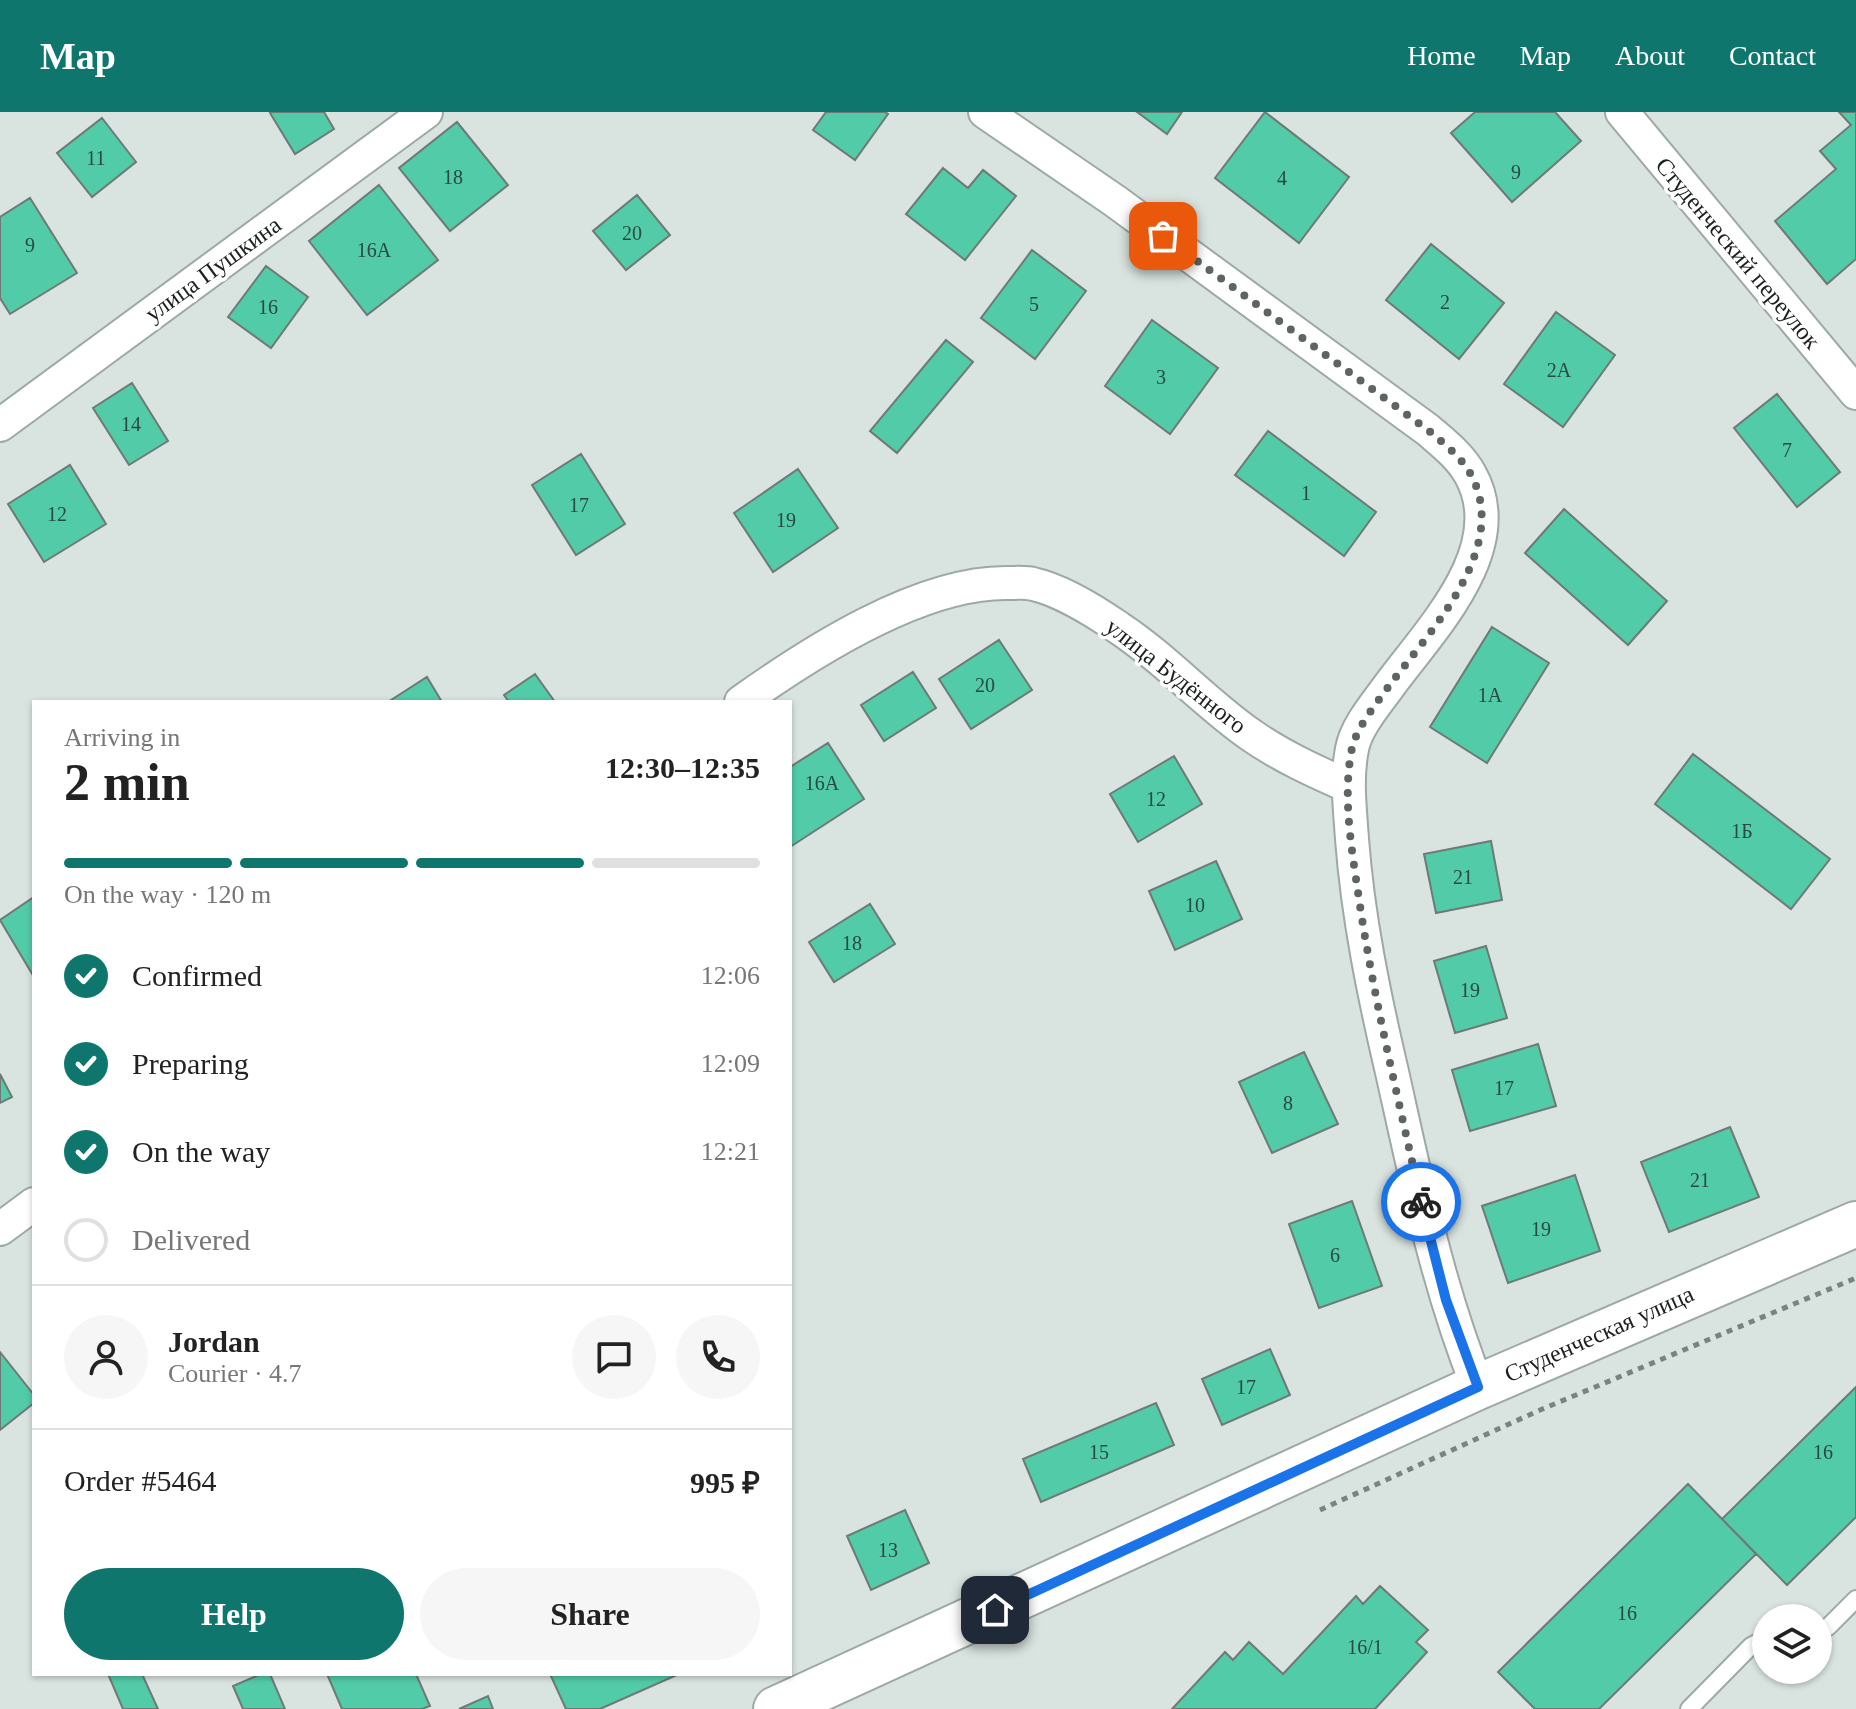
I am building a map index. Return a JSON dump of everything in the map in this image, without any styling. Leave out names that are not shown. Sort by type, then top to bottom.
[{"type":"street","name":"улица Пушкина","points":[[0,425],[426,112]]},
{"type":"street","points":[[985,112],[1115,201],[1428,430],[1460,459],[1472,475],[1481,505],[1481,538],[1469,575],[1372,709],[1353,745],[1348,786],[1354,870],[1371,979],[1434,1258],[1459,1339],[1478,1387]]},
{"type":"street","name":"Студенческий переулок","points":[[1622,112],[1856,393]]},
{"type":"street","name":"улица Будённого","points":[[744,700],[776,677],[870,623],[936,595],[987,583],[1032,584],[1074,602],[1121,629],[1250,734],[1301,765],[1348,786]]},
{"type":"street","points":[[0,1229],[32,1205]]},
{"type":"street","name":"Студенческая улица","points":[[776,1709],[1478,1387],[1856,1224]]},
{"type":"lane","points":[[1832,1623],[1856,1599]]},
{"type":"lane","points":[[1689,1709],[1752,1645]]},
{"type":"path","points":[[1540,1410],[1856,1278]]},
{"type":"building","points":[[272,112],[324,112],[334,129],[295,154]]},
{"type":"building","points":[[826,112],[888,114],[855,160],[813,130]]},
{"type":"building","points":[[1137,112],[1182,112],[1167,134]]},
{"type":"building","points":[[1265,112],[1349,177],[1299,243],[1215,178]]},
{"type":"building","points":[[1475,112],[1555,112],[1581,141],[1512,202],[1451,133]]},
{"type":"building","points":[[1839,112],[1856,112],[1856,259],[1827,284],[1775,221],[1836,169],[1820,151],[1851,125]]},
{"type":"building","points":[[102,118],[136,162],[92,197],[57,153]]},
{"type":"building","points":[[457,122],[508,185],[450,231],[399,168]]},
{"type":"building","points":[[943,168],[968,188],[983,170],[1016,196],[965,260],[906,214]]},
{"type":"building","points":[[379,185],[438,260],[367,315],[309,241]]},
{"type":"building","points":[[637,195],[670,235],[626,270],[593,231]]},
{"type":"building","points":[[30,198],[77,273],[10,314],[0,298],[0,217]]},
{"type":"building","points":[[1431,244],[1504,303],[1459,359],[1386,300]]},
{"type":"building","points":[[1032,250],[1086,291],[1035,359],[981,318]]},
{"type":"building","points":[[266,266],[308,297],[271,348],[228,317]]},
{"type":"building","points":[[1556,312],[1615,355],[1563,427],[1504,384]]},
{"type":"building","points":[[1152,320],[1218,368],[1170,434],[1105,386]]},
{"type":"building","points":[[946,340],[973,362],[897,453],[870,431]]},
{"type":"building","points":[[132,383],[168,441],[129,465],[93,408]]},
{"type":"building","points":[[1777,394],[1840,472],[1797,507],[1734,428]]},
{"type":"building","points":[[1268,431],[1376,512],[1344,556],[1235,475]]},
{"type":"building","points":[[581,454],[625,524],[576,555],[532,485]]},
{"type":"building","points":[[70,465],[106,524],[44,562],[8,504]]},
{"type":"building","points":[[798,469],[838,528],[773,572],[734,513]]},
{"type":"building","points":[[1564,509],[1667,601],[1628,645],[1525,553]]},
{"type":"building","points":[[1492,627],[1549,663],[1487,763],[1430,727]]},
{"type":"building","points":[[999,640],[1032,690],[971,729],[939,679]]},
{"type":"building","points":[[913,672],[936,708],[884,741],[861,705]]},
{"type":"building","points":[[535,674],[554,700],[508,700],[504,695]]},
{"type":"building","points":[[427,677],[441,700],[391,700]]},
{"type":"building","points":[[828,743],[864,799],[792,846],[792,766]]},
{"type":"building","points":[[1693,754],[1830,859],[1791,909],[1655,804]]},
{"type":"building","points":[[1174,756],[1202,804],[1138,842],[1110,794]]},
{"type":"building","points":[[1491,841],[1502,900],[1436,913],[1424,854]]},
{"type":"building","points":[[1216,861],[1242,919],[1175,950],[1149,891]]},
{"type":"building","points":[[32,898],[32,974],[0,920]]},
{"type":"building","points":[[870,904],[895,944],[834,982],[809,942]]},
{"type":"building","points":[[1486,946],[1507,1018],[1455,1033],[1434,961]]},
{"type":"building","points":[[1538,1044],[1556,1106],[1470,1131],[1452,1070]]},
{"type":"building","points":[[1304,1052],[1338,1124],[1272,1153],[1239,1082]]},
{"type":"building","points":[[0,1074],[12,1097],[0,1103]]},
{"type":"building","points":[[1730,1127],[1759,1197],[1669,1232],[1641,1162]]},
{"type":"building","points":[[1575,1175],[1600,1251],[1508,1283],[1482,1206]]},
{"type":"building","points":[[1352,1201],[1382,1286],[1319,1308],[1289,1224]]},
{"type":"building","points":[[1270,1349],[1290,1395],[1222,1425],[1202,1379]]},
{"type":"building","points":[[0,1352],[32,1392],[32,1405],[0,1430]]},
{"type":"building","points":[[1856,1387],[1856,1517],[1787,1585],[1722,1519]]},
{"type":"building","points":[[1156,1403],[1174,1445],[1041,1502],[1023,1459]]},
{"type":"building","points":[[1688,1484],[1756,1554],[1599,1709],[1535,1709],[1498,1672]]},
{"type":"building","points":[[905,1510],[929,1563],[871,1590],[847,1536]]},
{"type":"building","points":[[1380,1586],[1428,1630],[1416,1642],[1427,1652],[1375,1709],[1172,1709],[1225,1652],[1233,1660],[1249,1642],[1283,1674],[1356,1596],[1363,1604]]},
{"type":"building","points":[[109,1676],[143,1676],[158,1709],[123,1709]]},
{"type":"building","points":[[256,1676],[271,1676],[285,1709],[243,1709],[233,1686]]},
{"type":"building","points":[[328,1676],[417,1676],[430,1706],[422,1709],[342,1709]]},
{"type":"building","points":[[551,1676],[674,1676],[600,1709],[566,1709]]},
{"type":"building","points":[[488,1696],[493,1709],[459,1709]]},
{"type":"way so far","points":[[1163,236],[1428,430],[1460,459],[1472,475],[1481,505],[1481,538],[1469,575],[1372,709],[1353,745],[1348,786],[1354,870],[1371,979],[1421,1202]]},
{"type":"route","points":[[995,1610],[1478,1387],[1446,1300],[1421,1202]]}]
